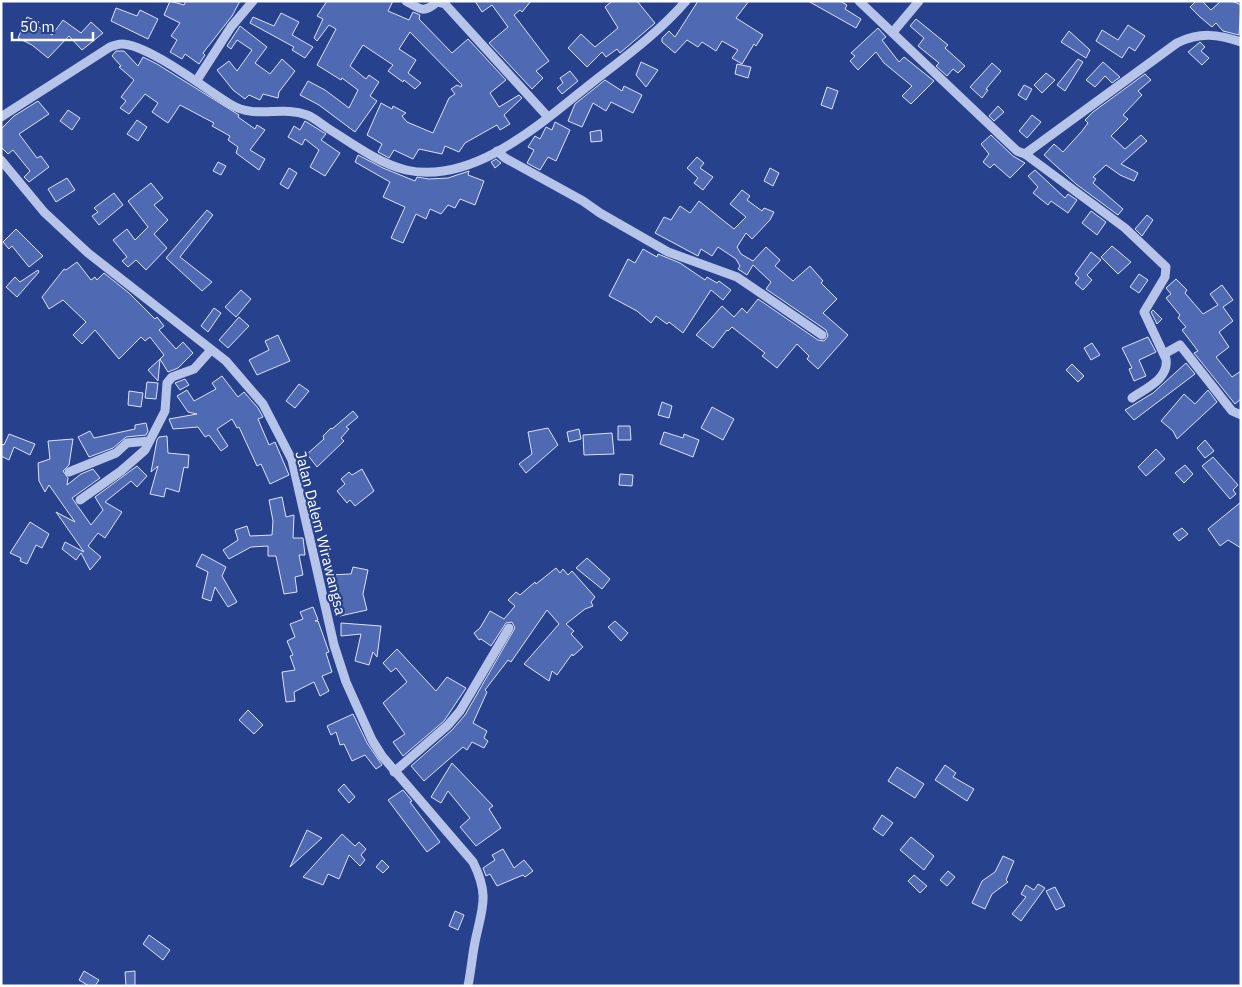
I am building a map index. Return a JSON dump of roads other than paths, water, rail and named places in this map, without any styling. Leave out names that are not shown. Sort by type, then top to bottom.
[{"type":"street","points":[[197,80],[231,27],[253,1]]},
{"type":"street","points":[[406,1],[424,10],[429,9],[437,2],[445,4],[548,117]]},
{"type":"street","points":[[1,118],[110,47],[122,44],[139,49],[197,80],[230,104],[245,112],[307,115],[374,157],[406,170],[443,170],[469,163],[497,151],[524,135],[666,24],[686,1]]},
{"type":"street","points":[[859,1],[1017,151],[1025,154],[1125,228],[1166,267],[1166,277],[1144,312],[1164,354],[1166,362],[1163,376],[1132,398]]},
{"type":"street","points":[[893,32],[919,1]]},
{"type":"street","points":[[1025,154],[1178,43],[1205,34],[1224,36],[1241,42]]},
{"type":"street","points":[[497,151],[505,158],[583,201],[600,213],[668,252],[737,277],[822,335]]},
{"type":"street","name":"Jalan Dalem Wirawangsa","points":[[1,160],[44,212],[88,253],[226,361],[263,404],[292,460],[340,666],[372,740],[394,772],[473,862],[481,879],[484,895],[483,913],[475,942],[468,986]]},
{"type":"street","points":[[1164,354],[1180,345],[1232,411],[1241,415]]},
{"type":"street","points":[[80,500],[132,463],[145,450],[165,411],[167,383],[172,377],[194,369],[211,350]]},
{"type":"street","points":[[69,472],[116,453],[127,443],[149,441]]},
{"type":"street","points":[[394,772],[448,725],[460,712],[509,628]]}]
